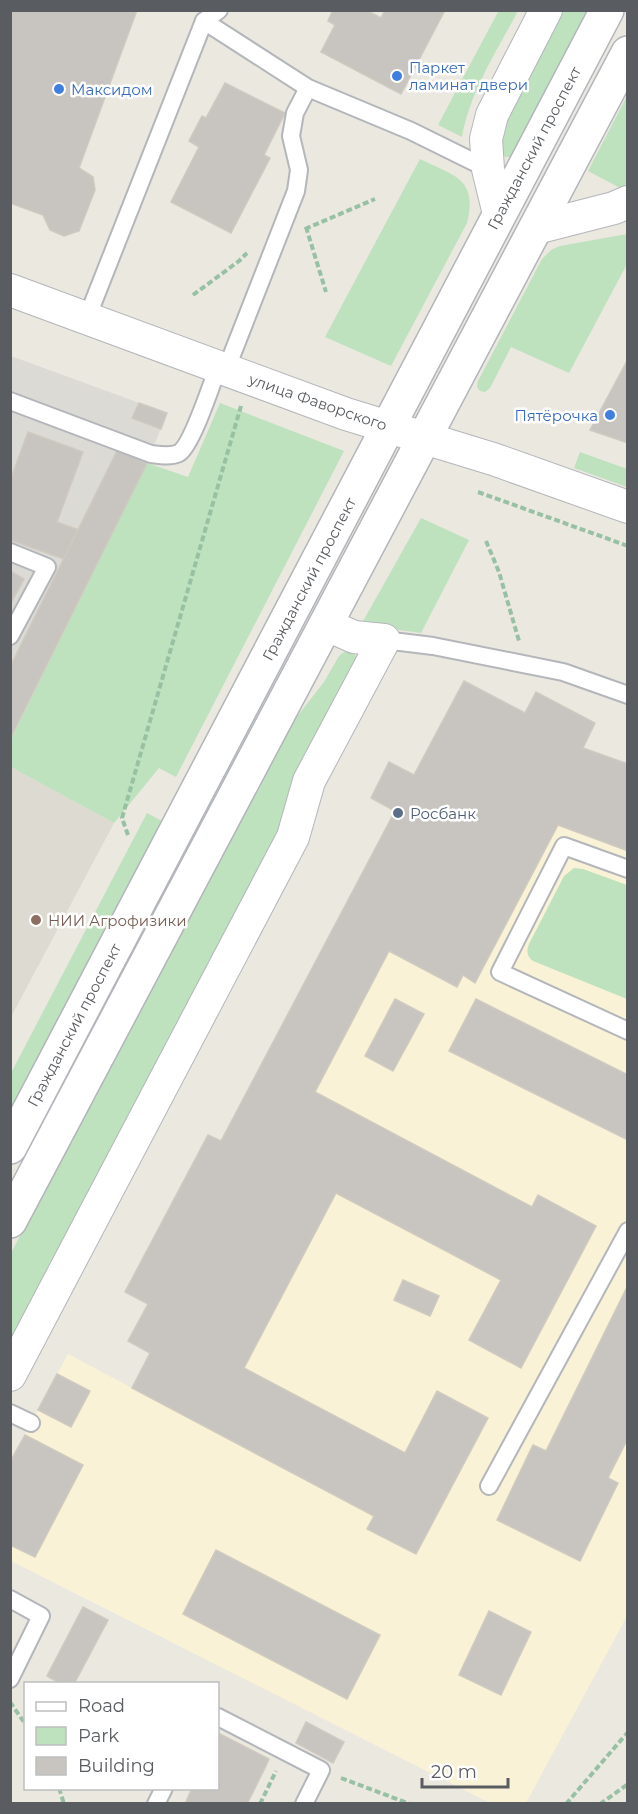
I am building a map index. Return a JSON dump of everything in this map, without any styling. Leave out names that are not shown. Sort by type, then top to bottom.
[{"type":"main road","name":"Гражданский проспект","points":[[10,1147],[607,10]]},
{"type":"main road","points":[[10,1221],[327,625],[627,53]]},
{"type":"street","points":[[499,214],[488,169],[486,140],[492,115],[546,10]]},
{"type":"street","points":[[536,228],[614,208],[627,202]]},
{"type":"street","name":"улица Фаворского","points":[[10,290],[346,414],[493,459],[627,507]]},
{"type":"street","points":[[10,1375],[293,837],[309,781],[384,640],[354,637],[327,625]]},
{"type":"lane","points":[[87,318],[204,21],[219,10]]},
{"type":"lane","points":[[204,21],[308,88],[411,132],[488,169]]},
{"type":"lane","points":[[10,401],[151,454],[163,456],[179,453],[189,441],[222,368],[296,191],[299,170],[291,136],[295,113],[308,88]]},
{"type":"lane","points":[[10,552],[47,567],[10,636]]},
{"type":"lane","points":[[384,640],[433,646],[563,672],[627,695]]},
{"type":"lane","points":[[627,869],[564,846],[500,972],[627,1031]]},
{"type":"lane","points":[[489,1486],[627,1231]]},
{"type":"lane","points":[[10,1413],[31,1423]]},
{"type":"lane","points":[[10,1599],[41,1616],[10,1679]]},
{"type":"lane","points":[[219,1718],[321,1770],[304,1803]]},
{"type":"path","points":[[296,191],[326,292]]},
{"type":"path","points":[[193,295],[238,261],[260,239],[276,242],[375,199]]},
{"type":"path","points":[[128,835],[122,818],[241,405]]},
{"type":"path","points":[[478,492],[627,546]]},
{"type":"path","points":[[486,541],[499,572],[525,665]]},
{"type":"path","points":[[10,1702],[24,1722]]},
{"type":"path","points":[[566,1803],[627,1732]]},
{"type":"path","points":[[260,1803],[285,1751]]},
{"type":"path","points":[[321,1770],[410,1803]]},
{"type":"path","points":[[600,1803],[627,1784]]},
{"type":"shaded area","points":[[11,356],[167,413],[147,463],[11,739]]},
{"type":"shaded area","points":[[464,681],[525,713],[536,692],[595,723],[583,748],[628,764],[627,1616],[526,1803],[490,1803],[11,1561],[10,1462],[68,1354],[132,1388],[150,1353],[128,1341],[148,1304],[125,1292],[208,1135],[221,1141],[395,811],[371,798],[389,762],[414,775]]},
{"type":"shaded area","name":"НИИ Агрофизики","points":[[11,767],[114,823],[11,1017]]},
{"type":"green space","points":[[499,10],[518,11],[478,87],[462,137],[438,125]]},
{"type":"green space","points":[[561,11],[593,11],[512,157],[505,157],[500,149],[503,120]]},
{"type":"green space","points":[[627,96],[627,185],[622,189],[588,171]]},
{"type":"green space","points":[[420,159],[460,180],[466,187],[470,208],[467,223],[391,366],[325,337]]},
{"type":"green space","points":[[627,234],[627,264],[569,373],[511,347],[490,388],[485,392],[480,391],[477,387],[478,381],[542,259],[551,250],[560,246]]},
{"type":"green space","points":[[220,403],[344,451],[176,777],[159,768],[114,823],[11,767],[11,739],[147,463],[188,477]]},
{"type":"green space","points":[[580,452],[627,469],[627,487],[574,468]]},
{"type":"green space","points":[[421,518],[469,540],[421,633],[362,623]]},
{"type":"green space","points":[[344,652],[352,652],[357,657],[279,833],[11,1343],[11,1253],[285,732]]},
{"type":"green space","points":[[147,813],[162,821],[11,1109],[11,1073]]},
{"type":"green space","points":[[574,868],[627,885],[627,999],[533,961],[528,956],[529,944],[564,876]]},
{"type":"building","name":"Максидом","points":[[10,10],[137,10],[79,168],[93,177],[95,190],[79,231],[64,236],[50,230],[43,215],[10,203]]},
{"type":"building","points":[[333,10],[366,10],[381,18],[385,10],[445,10],[401,94],[321,52],[335,25],[328,21]]},
{"type":"building","points":[[225,83],[285,113],[264,155],[270,158],[231,233],[171,202],[199,147],[189,141],[202,116],[206,118]]},
{"type":"building","points":[[628,359],[628,443],[590,430]]},
{"type":"building","points":[[139,403],[167,413],[161,429],[132,418]]},
{"type":"building","points":[[28,432],[83,452],[57,522],[79,530],[64,559],[10,540],[10,481]]},
{"type":"building","points":[[118,449],[147,463],[10,739],[10,667]]},
{"type":"building","points":[[10,571],[24,579],[10,605]]},
{"type":"building","points":[[464,681],[525,713],[536,692],[595,723],[583,748],[628,764],[628,851],[558,825],[475,983],[463,975],[457,987],[389,951],[315,1092],[532,1207],[538,1195],[596,1226],[521,1368],[469,1340],[501,1280],[336,1193],[244,1368],[405,1453],[437,1391],[488,1418],[416,1554],[367,1529],[374,1516],[132,1388],[150,1353],[128,1341],[148,1304],[125,1292],[208,1135],[221,1141],[395,811],[371,798],[389,762],[414,775]]},
{"type":"building","points":[[395,999],[424,1014],[393,1071],[365,1056]]},
{"type":"building","points":[[476,999],[628,1075],[628,1140],[449,1051]]},
{"type":"building","points":[[403,1280],[439,1296],[430,1316],[394,1300]]},
{"type":"building","points":[[628,1285],[628,1438],[608,1478],[618,1483],[580,1561],[497,1520],[533,1445],[546,1451]]},
{"type":"building","points":[[57,1374],[90,1391],[71,1427],[38,1410]]},
{"type":"building","points":[[25,1435],[83,1465],[35,1557],[10,1545],[10,1462]]},
{"type":"building","points":[[216,1550],[380,1635],[347,1699],[183,1614]]},
{"type":"building","points":[[83,1607],[108,1620],[75,1682],[58,1682],[47,1676]]},
{"type":"building","points":[[489,1611],[531,1632],[501,1695],[459,1675]]},
{"type":"building","points":[[306,1722],[344,1742],[333,1763],[296,1743]]},
{"type":"building","points":[[220,1734],[269,1759],[247,1804],[185,1804],[191,1790],[219,1790]]},
{"type":"place","name":"Паркет ламинат двери","points":[[397,76]]},
{"type":"place","name":"Максидом","points":[[59,89]]},
{"type":"place","name":"Пятёрочка","points":[[610,415]]},
{"type":"place","name":"Росбанк","points":[[398,813]]},
{"type":"place","name":"НИИ Агрофизики","points":[[36,920]]}]
